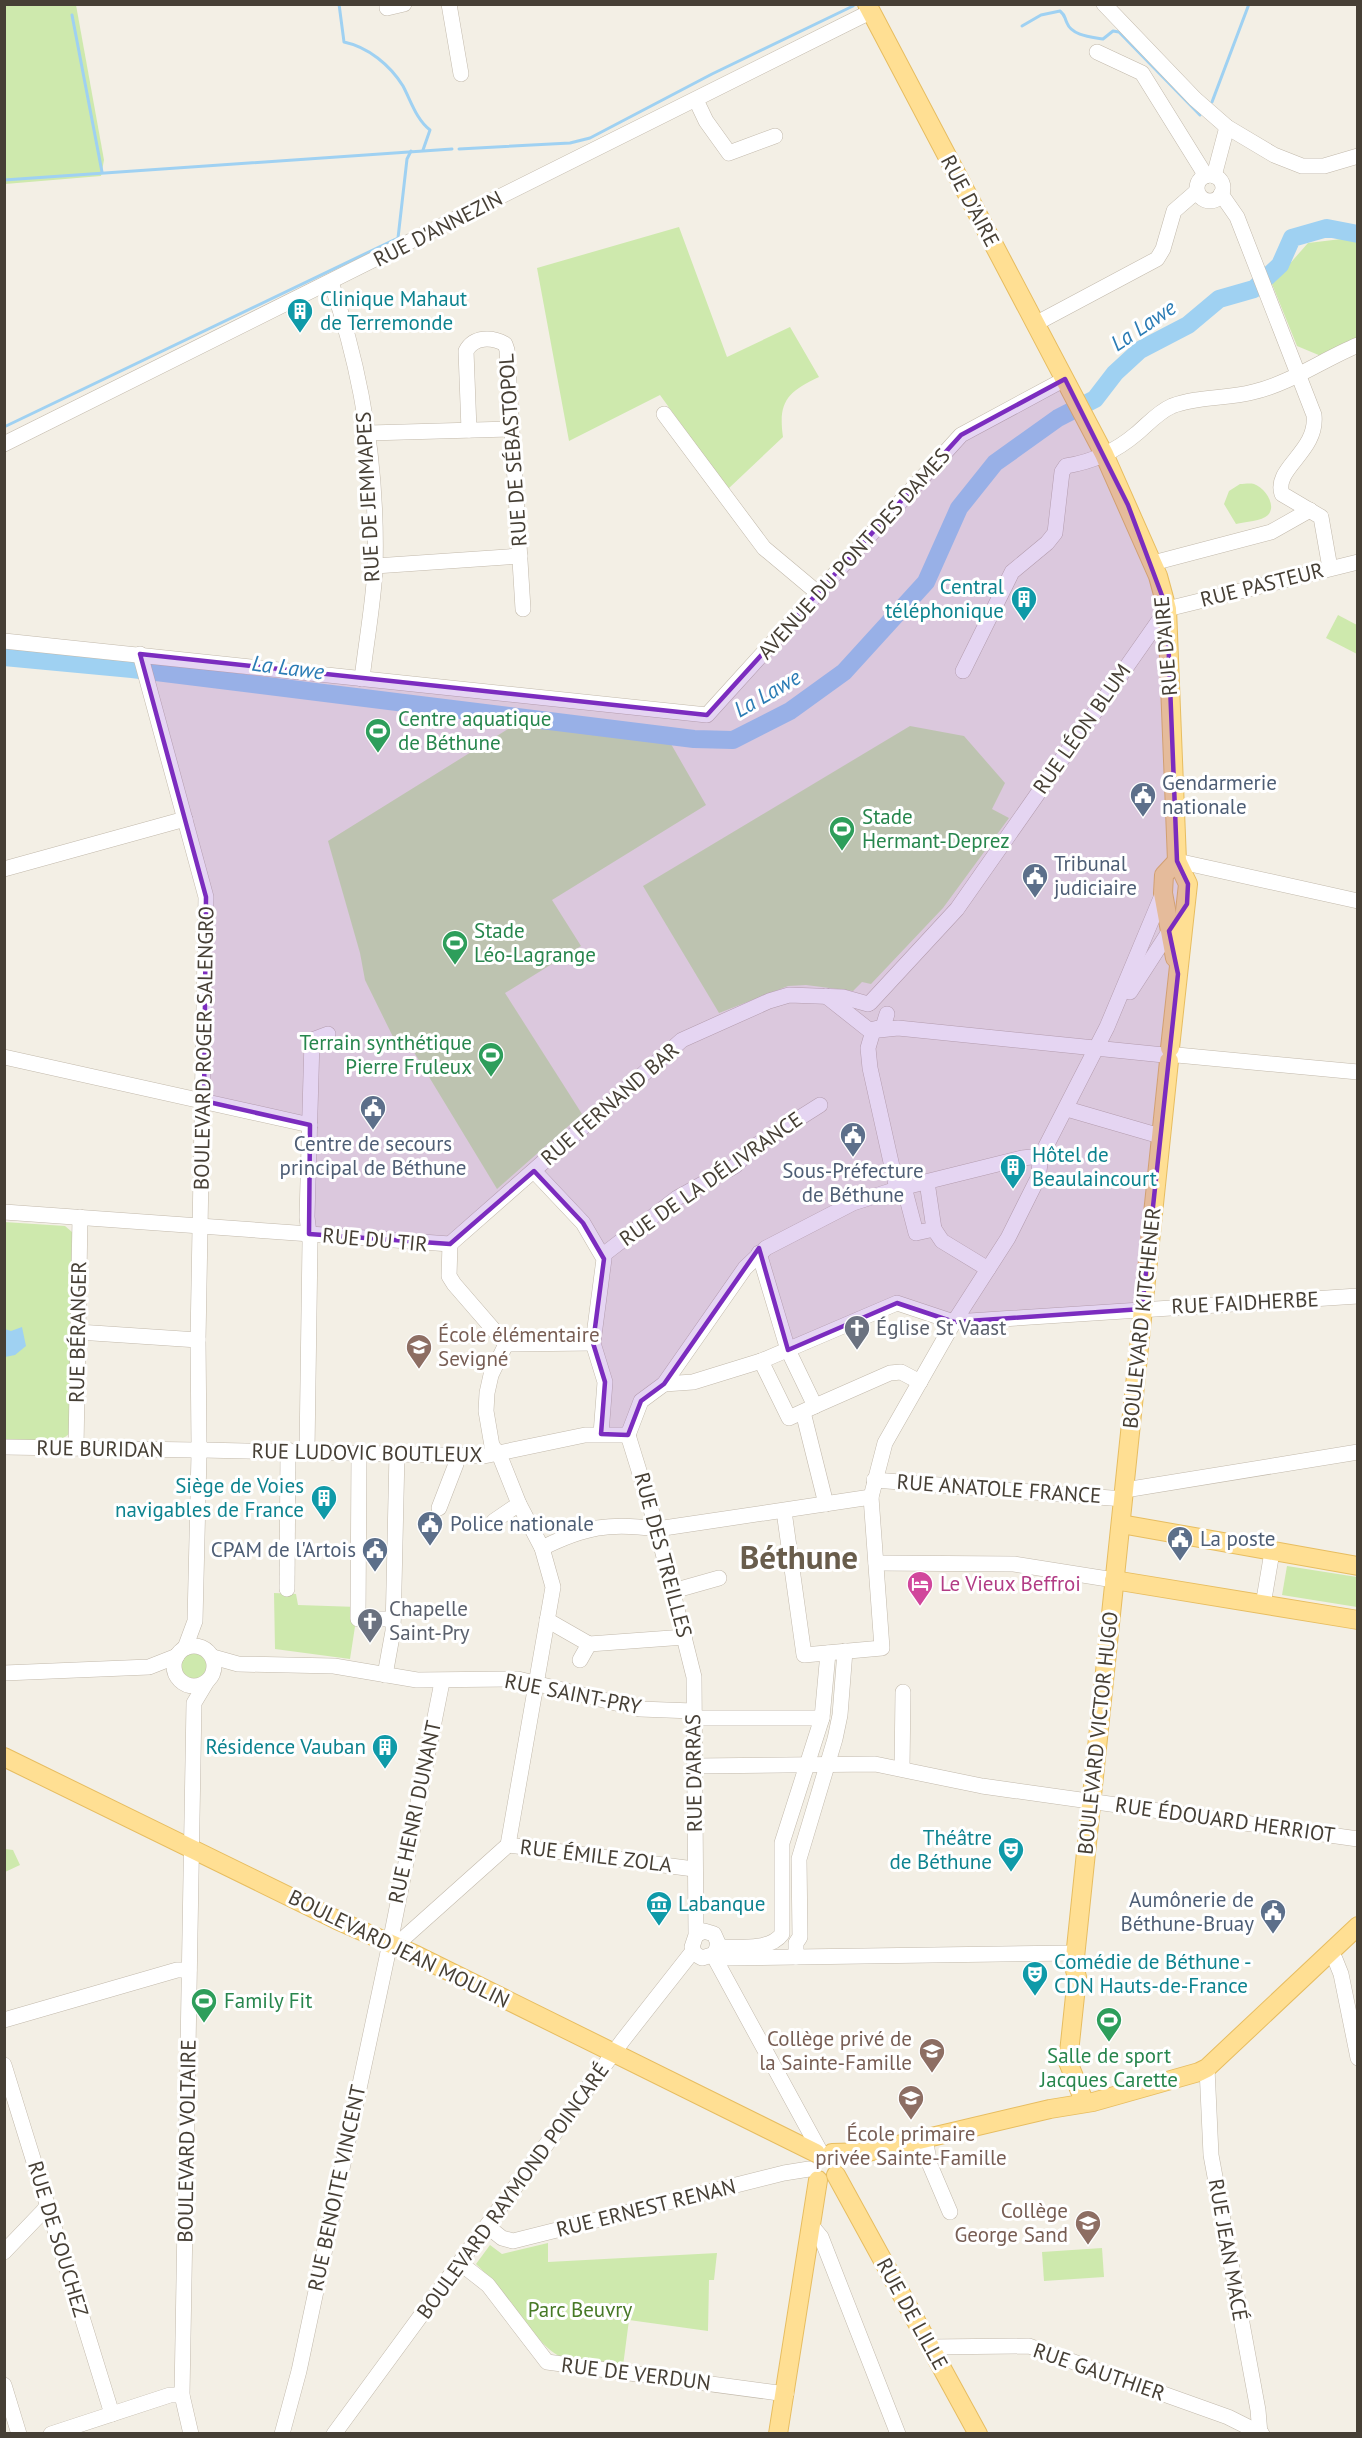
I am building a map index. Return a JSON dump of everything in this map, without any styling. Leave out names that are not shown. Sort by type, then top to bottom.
[{"type":"main road","name":"RUE D'AIRE","points":[[869,8],[1104,454],[1153,563],[1167,609],[1177,861]]},
{"type":"main road","points":[[1177,861],[1164,875],[1163,893],[1178,974]]},
{"type":"main road","name":"BOULEVARD KITCHENER","points":[[1124,1494],[1160,1136],[1187,904],[1187,877],[1177,861]]},
{"type":"main road","name":"BOULEVARD VICTOR HUGO","points":[[1075,2096],[1068,2062],[1077,1977],[1075,1960],[1090,1800],[1124,1494]]},
{"type":"main road","points":[[1121,1524],[1358,1566]]},
{"type":"main road","points":[[1114,1580],[1358,1620]]},
{"type":"main road","name":"BOULEVARD JEAN MOULIN","points":[[4,1757],[793,2141],[822,2170]]},
{"type":"main road","points":[[778,2433],[822,2170],[855,2153],[1050,2109],[1075,2096],[1117,2092],[1188,2075],[1207,2067],[1358,1926]]},
{"type":"main road","name":"RUE DE LILLE","points":[[822,2170],[846,2194],[978,2433]]},
{"type":"street","points":[[387,4],[387,8],[404,4]]},
{"type":"street","points":[[449,4],[461,74]]},
{"type":"street","points":[[1104,4],[1196,99],[1227,127],[1274,155],[1302,166],[1324,166],[1358,156]]},
{"type":"street","name":"RUE D'ANNEZIN","points":[[4,444],[696,100],[869,8]]},
{"type":"street","points":[[1097,52],[1142,73],[1210,176],[1222,183],[1221,194],[1215,200],[1206,200],[1197,191]]},
{"type":"street","points":[[696,100],[706,122],[729,153],[775,136]]},
{"type":"street","points":[[1035,324],[1157,259],[1163,249],[1174,211],[1197,191],[1198,183],[1210,176],[1227,127]]},
{"type":"street","points":[[1221,194],[1237,217],[1314,415],[1316,428],[1313,437],[1282,478],[1280,487],[1282,494],[1321,517],[1330,568]]},
{"type":"street","name":"RUE DE JEMMAPES","points":[[331,282],[355,359],[369,433],[375,566],[362,679]]},
{"type":"street","name":"RUE DE SÉBASTOPOL","points":[[469,430],[466,351],[470,344],[477,340],[487,339],[505,344],[523,609]]},
{"type":"street","points":[[963,671],[1012,572],[1047,543],[1055,533],[1062,472],[1066,466],[1085,463],[1104,454],[1134,436],[1171,406],[1199,399],[1252,392],[1299,375],[1358,345]]},
{"type":"street","name":"AVENUE DU PONT DES DAMES","points":[[4,641],[707,715],[961,435],[1065,379]]},
{"type":"street","points":[[664,414],[764,548],[819,594]]},
{"type":"street","points":[[369,433],[512,429]]},
{"type":"street","points":[[1153,563],[1271,532],[1310,510]]},
{"type":"street","points":[[375,566],[520,556]]},
{"type":"street","name":"RUE PASTEUR","points":[[1167,609],[1358,562]]},
{"type":"street","name":"RUE LÉON BLUM","points":[[877,1007],[885,989],[957,909],[1167,609]]},
{"type":"street","name":"BOULEVARD ROGER SALENGRO","points":[[140,657],[206,897],[195,1621]]},
{"type":"street","points":[[4,869],[185,819]]},
{"type":"street","points":[[1177,861],[1358,901]]},
{"type":"street","points":[[784,1511],[804,1655],[882,1648],[871,1497],[885,1443],[1028,1199],[1038,1178],[1041,1156],[1107,1027],[1163,893]]},
{"type":"street","points":[[1107,1027],[1187,904]]},
{"type":"street","name":"RUE FERNAND BAR","points":[[450,1244],[676,1043],[789,995],[843,997],[877,1007]]},
{"type":"street","points":[[826,996],[871,1028],[898,1028],[1358,1072]]},
{"type":"street","points":[[877,1007],[898,1028]]},
{"type":"street","points":[[877,1007],[859,1014],[871,1028],[868,1048],[870,1068],[900,1188],[916,1233],[934,1229]]},
{"type":"street","points":[[871,1028],[885,1023],[877,1007]]},
{"type":"street","points":[[307,1451],[309,1234],[307,1217],[312,1040],[328,1034]]},
{"type":"street","points":[[4,1057],[310,1125]]},
{"type":"street","name":"RUE DE LA DÉLIVRANCE","points":[[603,1255],[677,1198],[735,1166],[752,1148],[820,1105]]},
{"type":"street","points":[[1067,1109],[1160,1136]]},
{"type":"street","points":[[628,1435],[644,1397],[664,1384],[745,1269],[759,1253],[853,1203],[900,1188],[1022,1158],[1041,1156]]},
{"type":"street","points":[[534,1171],[583,1223],[603,1255],[593,1343],[604,1382],[601,1434]]},
{"type":"street","points":[[934,1181],[934,1229],[942,1241],[988,1269]]},
{"type":"street","name":"RUE DU TIR","points":[[4,1212],[450,1244],[449,1276],[506,1344]]},
{"type":"street","name":"RUE BÉRANGER","points":[[76,1448],[80,1217]]},
{"type":"street","points":[[759,1253],[788,1350],[809,1409],[826,1504]]},
{"type":"street","name":"RUE FAIDHERBE","points":[[954,1322],[1358,1296]]},
{"type":"street","points":[[664,1384],[693,1382],[761,1360],[897,1303],[954,1322]]},
{"type":"street","points":[[78,1332],[198,1340]]},
{"type":"street","points":[[508,1845],[553,1587],[542,1548],[519,1504],[499,1454],[492,1446],[486,1412],[487,1393],[491,1375],[506,1344],[593,1343]]},
{"type":"street","points":[[761,1360],[789,1418],[890,1373],[902,1372],[920,1382]]},
{"type":"street","name":"RUE LUDOVIC BOUTLEUX","points":[[199,1450],[288,1450],[455,1456],[499,1454],[585,1435],[628,1435]]},
{"type":"street","name":"RUE DES TREILLES","points":[[628,1435],[657,1529],[694,1677]]},
{"type":"street","name":"RUE BURIDAN","points":[[4,1447],[199,1450]]},
{"type":"street","points":[[287,1589],[288,1450]]},
{"type":"street","name":"RUE ANATOLE FRANCE","points":[[874,1480],[1124,1494],[1358,1452]]},
{"type":"street","points":[[359,1453],[358,1619],[393,1619]]},
{"type":"street","points":[[385,1675],[393,1619],[397,1453]]},
{"type":"street","points":[[439,1508],[456,1464],[455,1456]]},
{"type":"street","points":[[542,1548],[596,1526],[627,1524],[657,1529],[871,1497]]},
{"type":"street","points":[[494,1521],[519,1504]]},
{"type":"street","points":[[1263,1605],[1272,1552]]},
{"type":"street","points":[[876,1563],[1014,1564],[1114,1580]]},
{"type":"street","points":[[673,1591],[719,1578]]},
{"type":"street","points":[[547,1620],[589,1644],[685,1637]]},
{"type":"street","points":[[194,1704],[174,1662],[195,1621]]},
{"type":"street","points":[[194,1704],[209,1679],[209,1653],[198,1636],[195,1621]]},
{"type":"street","points":[[580,1660],[589,1644]]},
{"type":"street","points":[[149,1667],[195,1646],[209,1653]]},
{"type":"street","points":[[796,1950],[800,1937],[799,1870],[804,1837],[840,1715],[845,1651]]},
{"type":"street","name":"RUE SAINT-PRY","points":[[209,1653],[223,1663],[334,1666],[442,1682],[497,1678],[536,1683],[640,1709],[693,1715],[822,1718]]},
{"type":"street","points":[[822,2170],[716,1949],[709,1932],[696,1935],[692,1942],[693,1951],[702,1958],[716,1949],[761,1939],[767,1942],[775,1941],[779,1937],[783,1927],[780,1854],[822,1718],[828,1653]]},
{"type":"street","name":"RUE SAINT-PRY","points":[[209,1679],[238,1664]]},
{"type":"street","points":[[4,1673],[149,1667],[166,1670],[196,1686],[209,1679]]},
{"type":"street","name":"RUE D'ARRAS","points":[[694,1677],[696,1935]]},
{"type":"street","name":"RUE HENRI DUNANT","points":[[390,1943],[442,1682]]},
{"type":"street","points":[[902,1769],[903,1692]]},
{"type":"street","name":"BOULEVARD VOLTAIRE","points":[[191,2433],[182,2395],[194,1704]]},
{"type":"street","name":"RUE ÉDOUARD HERRIOT","points":[[696,1766],[875,1764],[982,1786],[1358,1839]]},
{"type":"street","points":[[786,1831],[793,1838],[804,1837]]},
{"type":"street","name":"RUE ÉMILE ZOLA","points":[[390,1943],[404,1938],[508,1845],[694,1869]]},
{"type":"street","name":"RUE BENOITE VINCENT","points":[[282,2433],[299,2371],[390,1943]]},
{"type":"street","points":[[716,1949],[729,1958],[796,1950],[1075,1960]]},
{"type":"street","name":"BOULEVARD RAYMOND POINCARÉ","points":[[334,2433],[614,2054],[693,1951]]},
{"type":"street","points":[[1327,1954],[1335,1959],[1341,1974],[1358,2058]]},
{"type":"street","points":[[4,2019],[177,1970],[189,1970]]},
{"type":"street","name":"RUE DE SOUCHEZ","points":[[4,2065],[112,2414]]},
{"type":"street","name":"RUE JEAN MACÉ","points":[[1207,2067],[1211,2154],[1258,2410],[1260,2433]]},
{"type":"street","points":[[925,2139],[930,2165],[950,2212]]},
{"type":"street","name":"RUE ERNEST RENAN","points":[[487,2226],[502,2238],[513,2241],[784,2173],[822,2170]]},
{"type":"street","points":[[4,2252],[48,2206]]},
{"type":"street","points":[[811,2225],[821,2237],[898,2433]]},
{"type":"street","name":"RUE DE VERDUN","points":[[460,2263],[488,2285],[547,2362],[786,2394]]},
{"type":"street","name":"RUE GAUTHIER","points":[[932,2347],[1029,2346],[1228,2417],[1260,2433]]},
{"type":"street","points":[[4,2385],[19,2433]]},
{"type":"street","points":[[51,2433],[170,2395],[182,2395]]},
{"type":"highlighted area","points":[[1065,379],[1128,505],[1167,609],[1177,861],[1188,884],[1187,904],[1169,931],[1178,974],[1142,1309],[954,1322],[897,1303],[788,1350],[759,1248],[664,1384],[641,1401],[628,1435],[601,1434],[605,1382],[593,1343],[604,1259],[583,1223],[534,1171],[450,1244],[309,1234],[310,1125],[204,1101],[206,897],[140,654],[707,715],[961,435]]},
{"type":"green space","points":[[5,4],[76,5],[104,160],[101,176],[5,184]]},
{"type":"green space","points":[[679,227],[727,357],[790,327],[819,377],[792,393],[782,415],[783,437],[728,489],[660,395],[569,441],[537,268]]},
{"type":"green space","points":[[1350,238],[1357,240],[1357,338],[1321,356],[1297,346],[1272,284],[1308,243]]},
{"type":"green space","points":[[1240,484],[1254,484],[1266,493],[1271,506],[1268,515],[1258,520],[1236,524],[1224,504],[1229,491]]},
{"type":"green space","points":[[1338,615],[1357,625],[1357,654],[1326,638]]},
{"type":"green space","name":"Stade Léo-Lagrange","points":[[521,721],[577,729],[667,737],[706,805],[552,900],[581,946],[505,993],[582,1114],[497,1189],[406,1039],[397,1045],[365,980],[360,953],[328,841]]},
{"type":"green space","name":"Stade Hermant-Deprez","points":[[910,726],[964,736],[1005,783],[992,809],[1009,818],[943,908],[871,984],[862,982],[853,991],[806,985],[788,986],[719,1013],[643,886]]},
{"type":"green space","points":[[4,1222],[65,1226],[72,1232],[69,1434],[61,1440],[5,1440]]},
{"type":"green space","points":[[1287,1566],[1357,1577],[1357,1607],[1282,1595]]},
{"type":"green space","points":[[274,1593],[296,1594],[298,1605],[358,1607],[350,1659],[275,1649]]},
{"type":"green space","points":[[193,1651],[205,1657],[208,1666],[205,1675],[193,1680],[181,1672],[180,1665],[184,1656]]},
{"type":"green space","points":[[5,1849],[13,1850],[20,1865],[5,1872]]},
{"type":"green space","name":"Parc Beuvry","points":[[548,2243],[548,2262],[717,2253],[714,2280],[709,2280],[708,2331],[629,2320],[623,2366],[578,2361],[554,2353],[531,2331],[476,2264],[490,2245],[502,2254]]},
{"type":"green space","points":[[1102,2248],[1104,2277],[1044,2281],[1042,2252]]},
{"type":"water","points":[[22,1327],[26,1346],[15,1355],[5,1357],[5,1329],[11,1331]]},
{"type":"waterway","points":[[339,4],[344,42],[362,48],[392,71],[403,86],[417,115],[430,130],[423,150]]},
{"type":"waterway","points":[[1212,102],[1249,4]]},
{"type":"waterway","points":[[459,149],[570,143],[590,138],[712,74],[853,6]]},
{"type":"waterway","points":[[1022,26],[1041,15],[1060,11],[1073,31],[1083,35],[1103,39],[1113,31],[1119,32],[1200,115]]},
{"type":"waterway","points":[[72,15],[102,172]]},
{"type":"waterway","points":[[4,180],[452,149]]},
{"type":"waterway","points":[[4,427],[398,238],[407,159],[411,151]]},
{"type":"waterway","name":"La Lawe","points":[[4,657],[132,669],[694,739],[733,740],[790,711],[844,672],[926,582],[959,508],[995,463],[1058,418],[1095,399],[1115,373],[1140,350],[1188,325],[1219,299],[1254,289],[1280,265],[1292,238],[1327,228],[1358,234]]},
{"type":"place","name":"Clinique Mahaut de Terremonde","points":[[300,334]]},
{"type":"place","name":"Central téléphonique","points":[[1024,622]]},
{"type":"place","name":"Centre aquatique de Béthune","points":[[378,754]]},
{"type":"place","name":"Gendarmerie nationale","points":[[1143,818]]},
{"type":"place","name":"Stade Hermant-Deprez","points":[[842,852]]},
{"type":"place","name":"Tribunal judiciaire","points":[[1035,899]]},
{"type":"place","name":"Stade Léo-Lagrange","points":[[455,966]]},
{"type":"place","name":"Terrain synthétique Pierre Fruleux","points":[[491,1078]]},
{"type":"place","name":"Centre de secours principal de Béthune","points":[[373,1131]]},
{"type":"place","name":"Sous-Préfecture de Béthune","points":[[853,1158]]},
{"type":"place","name":"Hôtel de Beaulaincourt","points":[[1013,1190]]},
{"type":"place","name":"Église St Vaast","points":[[857,1351]]},
{"type":"place","name":"École élémentaire Sevigné","points":[[419,1370]]},
{"type":"place","name":"Siège de Voies navigables de France","points":[[324,1521]]},
{"type":"place","name":"Police nationale","points":[[430,1547]]},
{"type":"place","name":"La poste","points":[[1180,1562]]},
{"type":"place","name":"CPAM de l'Artois","points":[[375,1573]]},
{"type":"place","name":"Le Vieux Beffroi","points":[[920,1607]]},
{"type":"place","name":"Chapelle Saint-Pry","points":[[370,1644]]},
{"type":"place","name":"Résidence Vauban","points":[[385,1770]]},
{"type":"place","name":"Théâtre de Béthune","points":[[1011,1873]]},
{"type":"place","name":"Labanque","points":[[659,1927]]},
{"type":"place","name":"Aumônerie de Béthune-Bruay","points":[[1273,1935]]},
{"type":"place","name":"Comédie de Béthune - CDN Hauts-de-France","points":[[1035,1997]]},
{"type":"place","name":"Family Fit","points":[[204,2024]]},
{"type":"place","name":"Salle de sport Jacques Carette","points":[[1109,2043]]},
{"type":"place","name":"Collège privé de la Sainte-Famille","points":[[932,2074]]},
{"type":"place","name":"École primaire privée Sainte-Famille","points":[[911,2121]]},
{"type":"place","name":"Collège George Sand","points":[[1088,2246]]},
{"type":"district","name":"Béthune","points":[[799,1557]]}]
